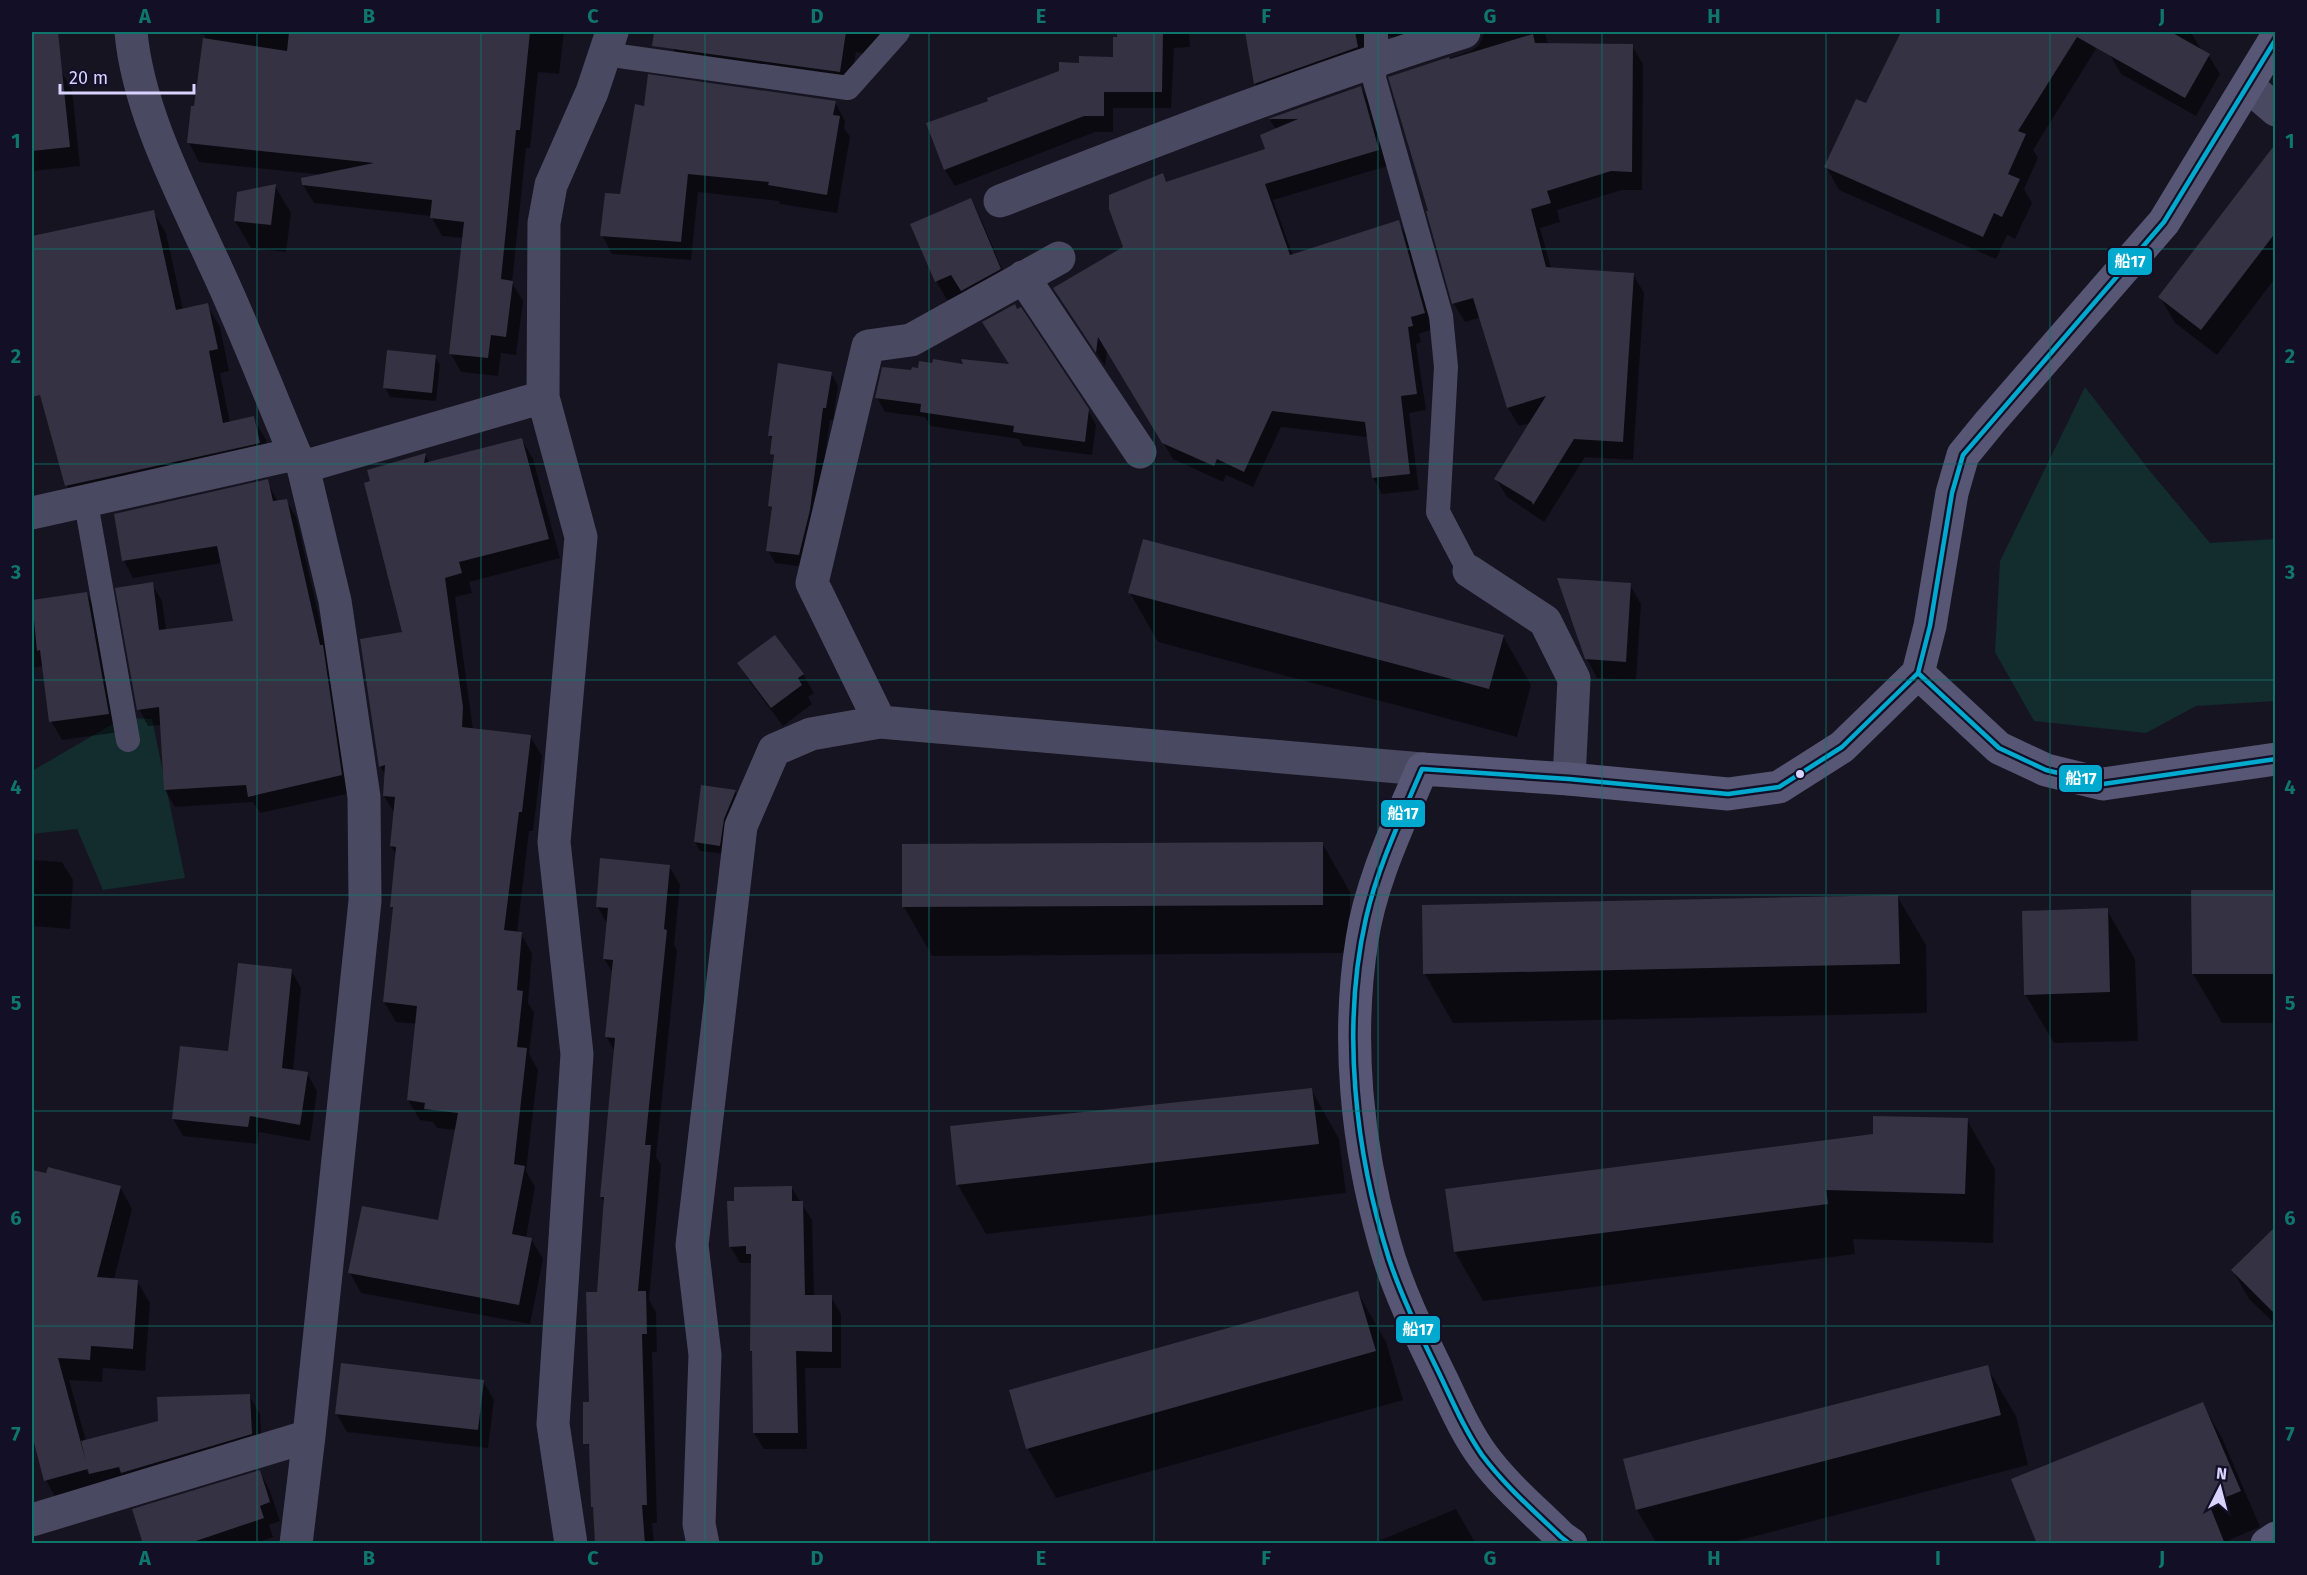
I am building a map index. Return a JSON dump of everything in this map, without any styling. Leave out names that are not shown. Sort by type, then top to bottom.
[{"type":"street","points":[[131,32],[133,56],[149,111],[175,178],[299,460],[335,601],[364,797],[365,901],[296,1544]]},
{"type":"street","points":[[1000,201],[1189,127],[1376,45],[1464,32]]},
{"type":"street","points":[[703,1544],[699,1524],[705,1355],[692,1245],[741,826],[774,750],[811,734],[880,722],[1728,794],[1779,787],[1842,747],[1918,673],[1930,626],[1952,494],[1964,455],[2164,222],[2276,38]]},
{"type":"street","points":[[571,1544],[553,1424],[577,1054],[554,842],[581,537],[543,397],[544,223],[551,185],[591,92],[608,43]]},
{"type":"street","points":[[2248,86],[2276,110]]},
{"type":"street","points":[[880,722],[813,583],[868,346],[912,340],[1059,258]]},
{"type":"street","points":[[1023,277],[1140,452]]},
{"type":"street","points":[[32,513],[299,460],[543,397]]},
{"type":"street","points":[[1469,571],[1545,621],[1574,679],[1569,779]]},
{"type":"street","points":[[1918,673],[2000,748],[2046,770],[2103,784],[2276,759]]},
{"type":"street","points":[[1422,769],[1380,870],[1362,939],[1357,991],[1355,1081],[1365,1154],[1384,1242],[1417,1330],[1454,1404],[1480,1452],[1500,1477],[1571,1544]]},
{"type":"street","points":[[32,1520],[309,1436]]},
{"type":"street","points":[[2267,1544],[2276,1538]]},
{"type":"lane","points":[[608,43],[848,88],[898,32]]},
{"type":"lane","points":[[1376,45],[1374,78],[1441,316],[1446,367],[1438,512],[1469,571]]},
{"type":"lane","points":[[86,502],[128,740]]},
{"type":"green space","points":[[2085,387],[2149,470],[2210,543],[2275,539],[2275,701],[2196,706],[2146,733],[2034,721],[1995,652],[2000,561]]},
{"type":"green space","points":[[123,718],[152,719],[185,878],[103,890],[77,829],[32,834],[32,771]]},
{"type":"building","points":[[32,32],[58,32],[70,147],[32,151]]},
{"type":"building","points":[[289,32],[530,32],[520,130],[516,130],[501,279],[513,281],[506,337],[491,335],[488,358],[449,354],[464,222],[430,218],[432,200],[302,185],[301,178],[374,163],[187,143],[203,38],[287,51]]},
{"type":"building","points":[[654,32],[846,32],[840,72],[652,46]]},
{"type":"building","points":[[1117,32],[1163,32],[1162,92],[1104,92],[1104,116],[1084,116],[944,170],[926,123],[988,101],[987,98],[1059,71],[1059,62],[1079,63],[1079,56],[1113,57],[1113,37],[1117,37]]},
{"type":"building","points":[[1245,32],[1355,32],[1358,47],[1254,84]]},
{"type":"building","points":[[1901,32],[2171,32],[2210,54],[2185,98],[2077,37],[2018,131],[2026,134],[2008,174],[2020,179],[2002,217],[1994,213],[1983,237],[1824,167],[1856,99],[1866,103]]},
{"type":"building","points":[[1533,34],[1535,43],[1633,44],[1632,172],[1611,171],[1547,191],[1551,203],[1531,209],[1546,267],[1634,273],[1623,442],[1574,439],[1533,505],[1532,502],[1494,479],[1546,396],[1507,408],[1473,298],[1452,304],[1426,211],[1428,211],[1388,77],[1449,57],[1450,59]]},
{"type":"building","points":[[648,74],[836,101],[833,115],[840,116],[827,195],[768,185],[769,182],[688,174],[681,242],[600,236],[605,193],[620,194],[635,104],[644,106]]},
{"type":"building","points":[[1361,86],[1379,150],[1265,184],[1290,255],[1399,220],[1425,313],[1411,317],[1413,326],[1408,327],[1417,394],[1401,396],[1410,474],[1372,478],[1365,422],[1272,411],[1244,472],[1217,459],[1214,466],[1162,443],[1098,337],[1096,353],[1053,288],[1123,247],[1109,209],[1109,195],[1163,173],[1166,182],[1265,149],[1260,135],[1298,119],[1268,119]]},
{"type":"building","points":[[2276,143],[2276,232],[2201,330],[2158,297]]},
{"type":"building","points":[[276,184],[271,225],[234,221],[237,192]]},
{"type":"building","points":[[971,198],[1001,269],[961,291],[951,275],[935,282],[910,224]]},
{"type":"building","points":[[154,210],[176,310],[208,303],[218,349],[209,351],[223,423],[254,416],[260,443],[65,486],[40,395],[32,397],[32,236]]},
{"type":"building","points":[[1015,304],[1017,309],[1021,307],[1089,409],[1085,442],[1013,432],[1014,426],[920,412],[921,404],[875,398],[882,367],[911,370],[912,367],[918,368],[919,361],[932,363],[933,359],[963,364],[961,359],[1009,364],[982,322]]},
{"type":"building","points":[[387,350],[436,355],[432,393],[383,388]]},
{"type":"building","points":[[778,363],[832,372],[826,408],[823,408],[810,510],[799,555],[766,551],[772,507],[768,506],[774,455],[770,454],[772,436],[768,436]]},
{"type":"building","points":[[522,438],[549,539],[459,562],[462,573],[445,578],[463,707],[462,727],[531,735],[504,930],[522,932],[517,990],[523,991],[517,1047],[527,1048],[514,1164],[525,1166],[512,1234],[532,1238],[519,1305],[348,1273],[362,1206],[438,1220],[458,1113],[424,1109],[425,1103],[407,1100],[417,1006],[383,1002],[393,907],[390,907],[396,847],[390,846],[395,797],[383,796],[385,765],[379,767],[360,639],[402,632],[364,483],[370,481],[367,470],[426,453],[424,463]]},
{"type":"building","points":[[268,479],[273,501],[287,499],[320,645],[323,645],[342,775],[248,797],[246,785],[164,790],[159,707],[137,710],[115,588],[153,582],[159,630],[233,621],[217,546],[122,561],[114,514]]},
{"type":"building","points":[[1143,539],[1504,635],[1489,689],[1128,593]]},
{"type":"building","points":[[1557,578],[1631,583],[1626,662],[1585,659]]},
{"type":"building","points":[[87,592],[109,714],[49,722],[40,650],[37,651],[32,600]]},
{"type":"building","points":[[775,635],[804,674],[798,678],[802,685],[771,708],[737,663]]},
{"type":"building","points":[[701,785],[736,790],[724,819],[720,846],[694,842]]},
{"type":"building","points":[[1323,842],[1323,905],[902,907],[902,844]]},
{"type":"building","points":[[600,858],[670,865],[664,929],[667,930],[645,1145],[651,1145],[638,1291],[646,1291],[647,1334],[642,1334],[647,1505],[642,1505],[645,1544],[595,1544],[589,1444],[583,1444],[583,1402],[589,1402],[586,1292],[597,1292],[604,1197],[600,1197],[615,1038],[605,1037],[613,960],[603,959],[608,908],[596,907]]},
{"type":"building","points":[[2191,890],[2276,890],[2276,974],[2192,974]]},
{"type":"building","points":[[1898,895],[1900,964],[1423,974],[1422,905]]},
{"type":"building","points":[[2108,908],[2110,992],[2024,995],[2022,911]]},
{"type":"building","points":[[238,963],[292,969],[282,1068],[308,1072],[300,1125],[250,1116],[248,1127],[172,1119],[180,1046],[228,1051]]},
{"type":"building","points":[[1312,1088],[1319,1144],[956,1185],[950,1126]]},
{"type":"building","points":[[1873,1116],[1968,1118],[1965,1194],[1826,1190],[1828,1204],[1454,1252],[1445,1189],[1873,1134]]},
{"type":"building","points":[[48,1167],[121,1186],[97,1277],[138,1280],[133,1349],[91,1346],[90,1360],[58,1358],[88,1469],[44,1481],[32,1435],[32,1170],[46,1173]]},
{"type":"building","points":[[792,1186],[792,1201],[803,1201],[805,1295],[832,1295],[832,1352],[796,1351],[798,1433],[753,1433],[752,1351],[750,1351],[751,1254],[746,1254],[746,1246],[729,1247],[727,1201],[734,1201],[734,1187]]},
{"type":"building","points":[[2276,1226],[2276,1315],[2231,1270]]},
{"type":"building","points":[[1358,1291],[1376,1351],[1026,1449],[1009,1390]]},
{"type":"building","points":[[341,1363],[484,1380],[478,1430],[335,1414]]},
{"type":"building","points":[[1988,1365],[2001,1415],[1636,1510],[1623,1459]]},
{"type":"building","points":[[250,1394],[252,1434],[121,1473],[119,1467],[89,1474],[81,1441],[158,1421],[157,1397]]},
{"type":"building","points":[[2203,1402],[2241,1491],[2209,1504],[2225,1544],[2037,1544],[2011,1479]]},
{"type":"building","points":[[260,1470],[270,1502],[260,1506],[264,1518],[187,1544],[143,1544],[132,1509]]},
{"type":"transit line","name":"船17","points":[[1570,1544],[1500,1477],[1482,1455],[1458,1414],[1418,1330],[1389,1259],[1368,1176],[1355,1090],[1353,1046],[1358,960],[1366,918],[1377,880],[1422,769],[1569,779],[1728,794],[1779,787],[1842,747],[1918,673],[1930,626],[1952,493],[1963,455],[2164,222],[2276,39]]},
{"type":"transit line","name":"船17","points":[[1918,673],[1999,748],[2046,770],[2103,784],[2276,759]]}]
